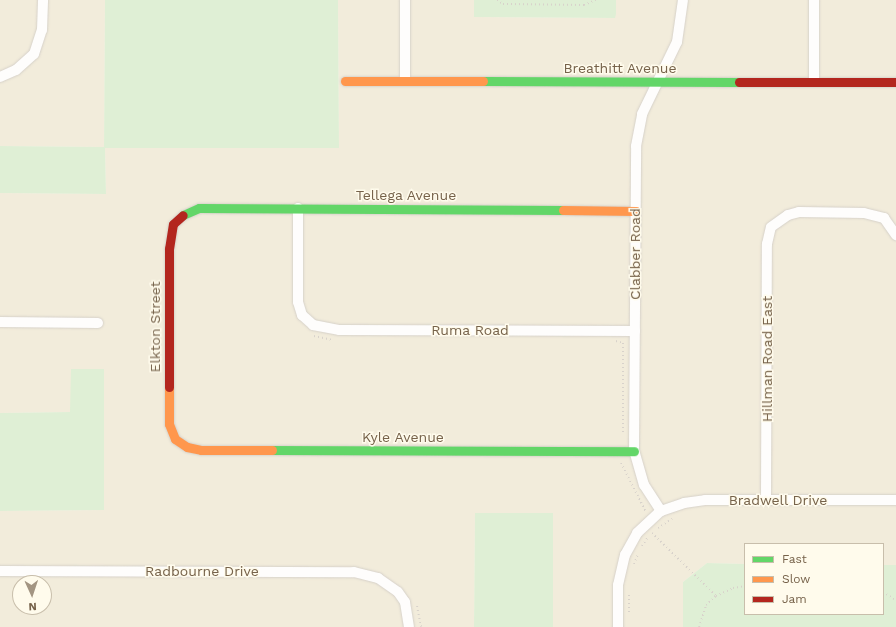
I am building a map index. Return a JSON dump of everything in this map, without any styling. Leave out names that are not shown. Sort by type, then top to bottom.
[{"type":"street","points":[[0,77],[16,70],[28,61],[39,44],[42,30],[43,0]]},
{"type":"street","points":[[405,0],[405,81]]},
{"type":"street","name":"Clabber Road","points":[[659,508],[644,485],[634,451],[638,130],[642,114],[677,42],[683,0]]},
{"type":"street","points":[[814,0],[814,82]]},
{"type":"street","name":"Breathitt Avenue","points":[[345,81],[896,82]]},
{"type":"street","name":"Tellega Avenue","points":[[179,217],[199,208],[636,211]]},
{"type":"street","name":"Ruma Road","points":[[298,208],[298,295],[300,308],[306,320],[322,328],[339,330],[635,331]]},
{"type":"street","name":"Hillman Road East","points":[[766,499],[767,244],[771,227],[777,221],[799,212],[871,213],[889,222],[896,235]]},
{"type":"street","name":"Elkton Street","points":[[175,439],[170,429],[168,418],[169,249],[170,232],[179,217]]},
{"type":"street","points":[[0,322],[98,323]]},
{"type":"street","name":"Kyle Avenue","points":[[175,439],[187,447],[201,450],[634,451]]},
{"type":"street","name":"Bradwell Drive","points":[[659,508],[694,501],[766,499],[896,500]]},
{"type":"street","points":[[618,627],[618,585],[625,555],[646,516],[659,508]]},
{"type":"street","name":"Radbourne Drive","points":[[0,571],[354,572],[378,578],[398,592],[404,602],[409,627]]},
{"type":"path","points":[[497,0],[503,4],[584,5],[596,0]]},
{"type":"path","points":[[308,334],[323,339],[338,340]]},
{"type":"path","points":[[610,341],[624,343],[623,438]]},
{"type":"path","points":[[613,462],[624,465],[646,516],[659,528]]},
{"type":"path","points":[[646,516],[659,508]]},
{"type":"path","points":[[631,571],[639,552],[652,533],[678,516]]},
{"type":"path","points":[[652,533],[716,596]]},
{"type":"path","points":[[629,586],[629,618]]},
{"type":"path","points":[[699,627],[706,605],[716,596],[733,588],[744,586]]},
{"type":"path","points":[[884,593],[896,600]]},
{"type":"shaded area","points":[[0,0],[105,0],[104,147],[0,146]]},
{"type":"shaded area","points":[[338,0],[474,0],[475,17],[615,18],[616,0],[896,0],[896,565],[884,565],[884,543],[744,543],[744,564],[707,563],[683,582],[683,627],[553,627],[553,513],[475,513],[474,627],[0,627],[0,511],[104,510],[70,412],[0,413],[0,193],[106,194],[105,148],[339,147]]},
{"type":"green space","points":[[105,0],[338,0],[339,148],[105,148],[106,194],[0,193],[0,146],[104,147]]},
{"type":"green space","points":[[474,0],[616,0],[616,14],[615,18],[474,17]]},
{"type":"green space","points":[[71,369],[104,369],[104,510],[0,511],[0,413],[70,412]]},
{"type":"green space","points":[[475,513],[553,513],[553,627],[474,627]]},
{"type":"green space","points":[[707,563],[744,564],[744,615],[884,615],[884,565],[896,565],[896,627],[683,627],[683,582]]},
{"type":"traffic: fast","points":[[483,81],[739,82]]},
{"type":"traffic: fast","points":[[183,215],[199,208],[563,210]]},
{"type":"traffic: fast","points":[[272,450],[634,451]]},
{"type":"traffic: slow","points":[[345,81],[483,81]]},
{"type":"traffic: slow","points":[[563,210],[636,211]]},
{"type":"traffic: slow","points":[[169,387],[169,424],[175,439],[187,447],[201,450],[272,450]]},
{"type":"traffic: jam","points":[[739,82],[896,82]]},
{"type":"traffic: jam","points":[[169,387],[169,249],[173,224],[183,215]]}]
